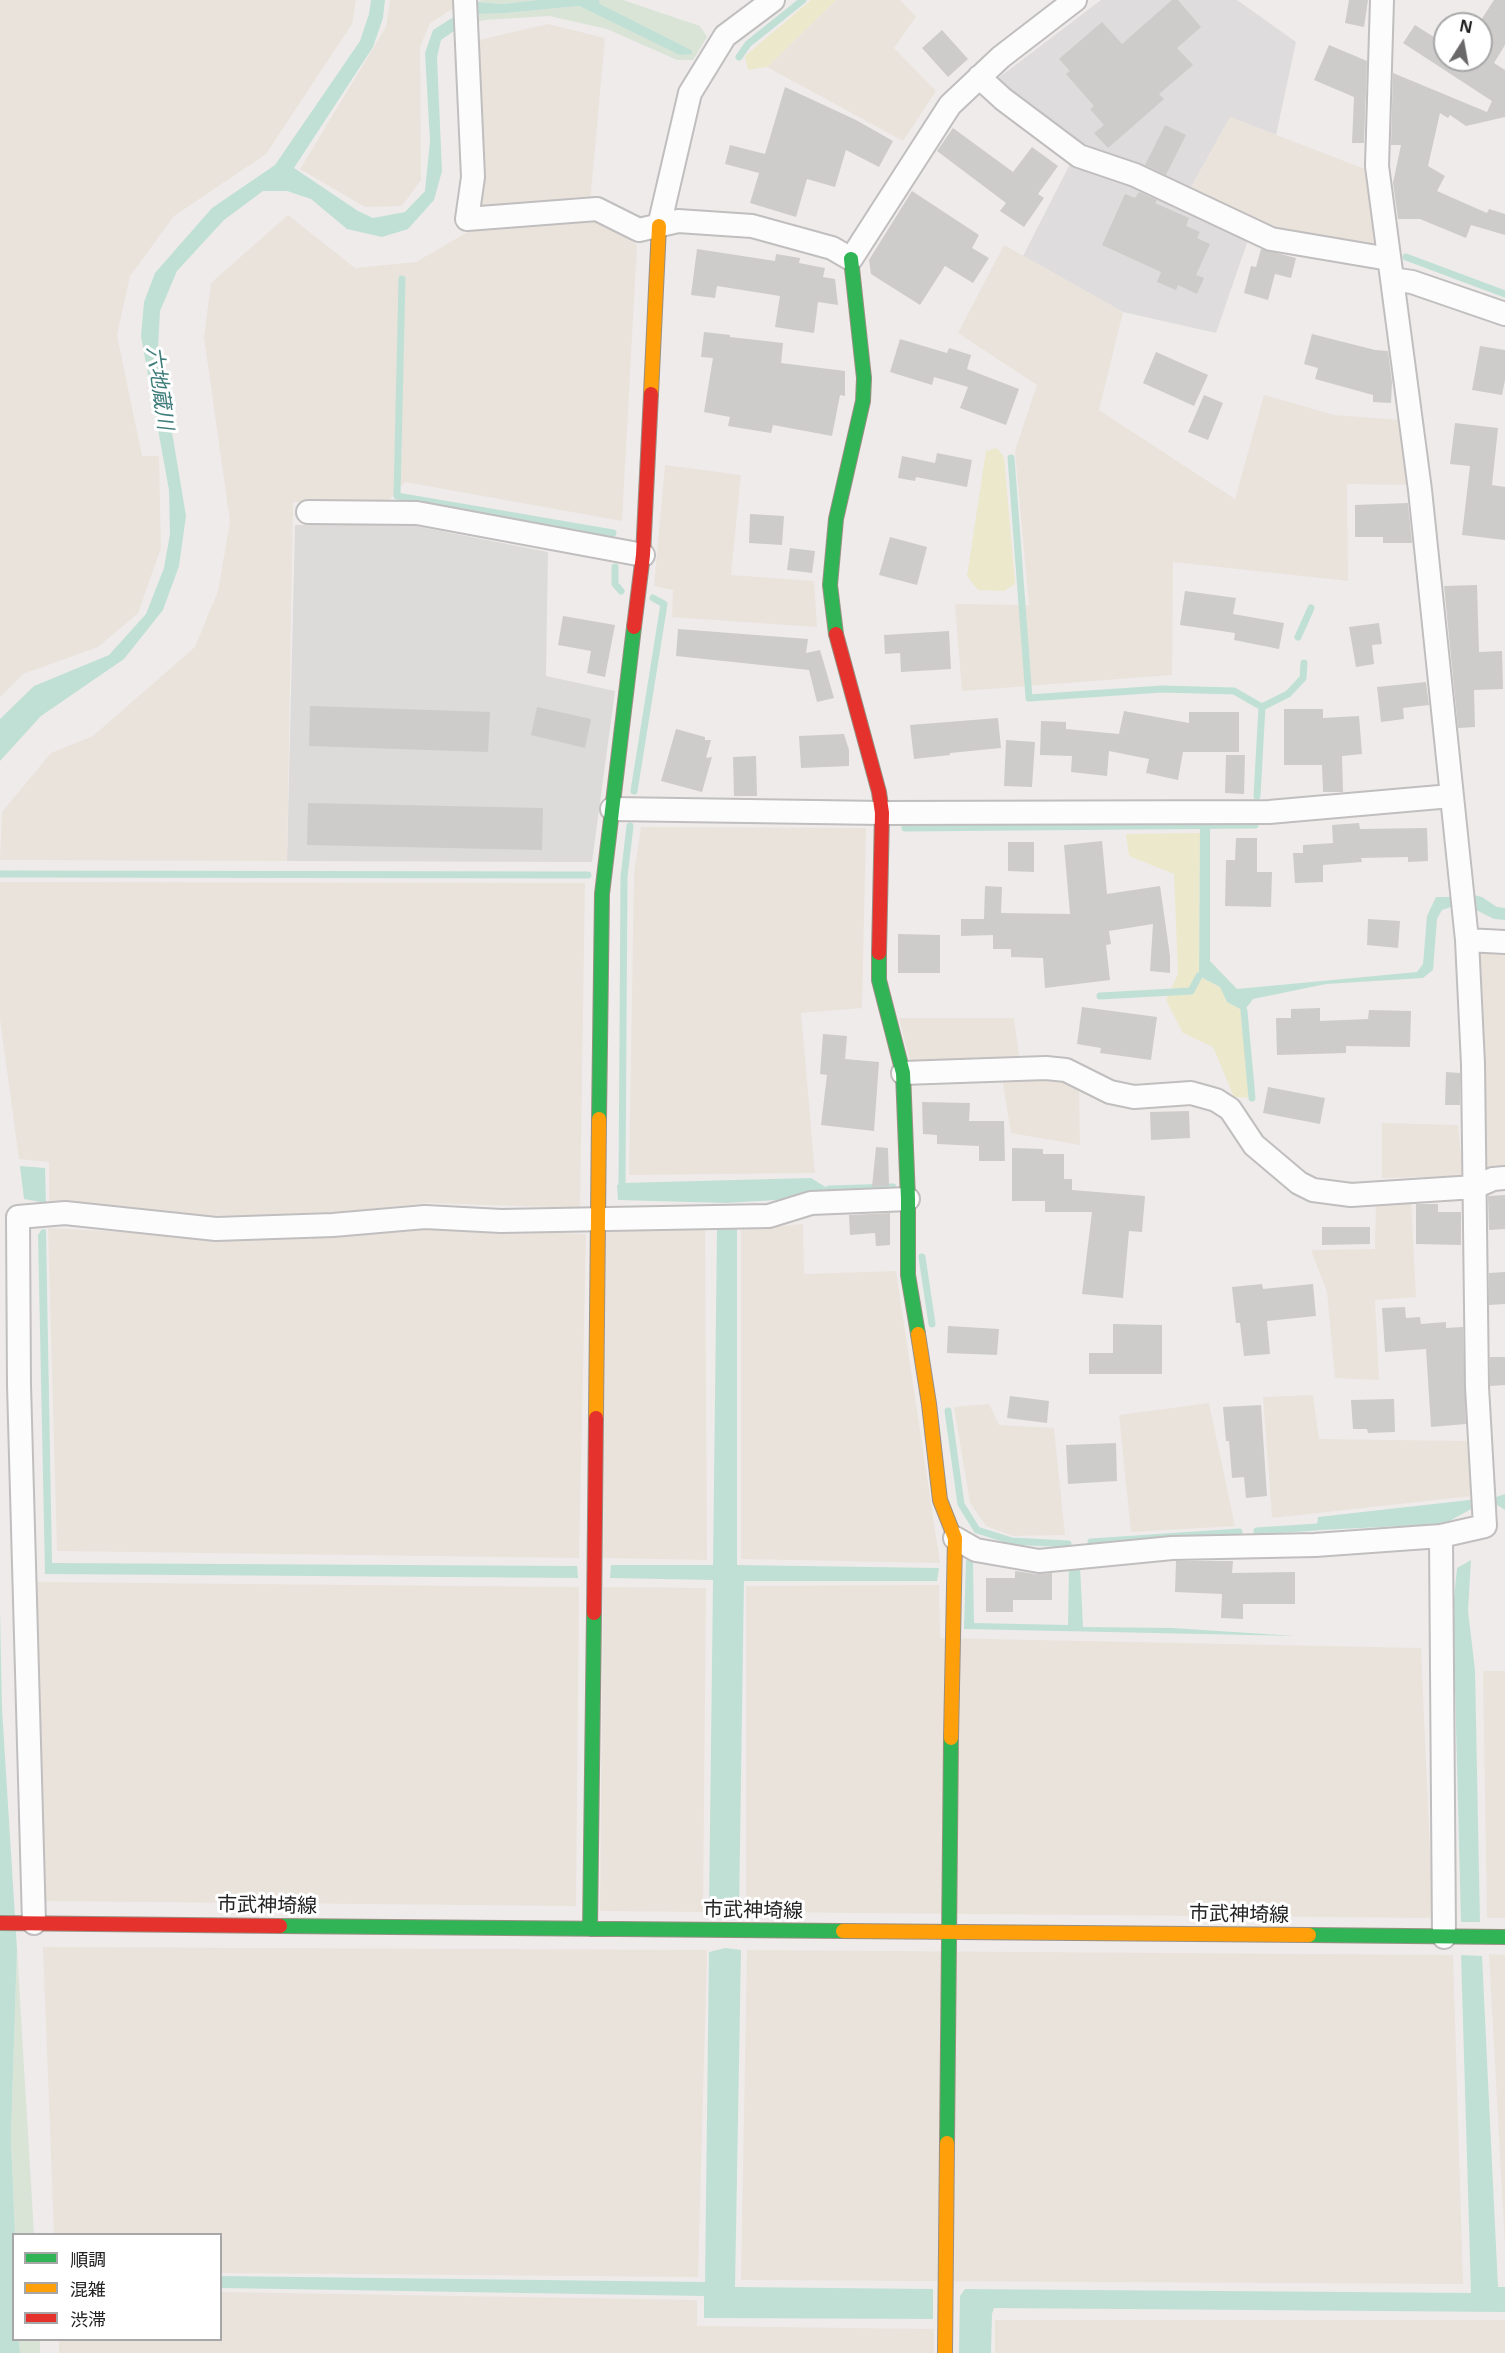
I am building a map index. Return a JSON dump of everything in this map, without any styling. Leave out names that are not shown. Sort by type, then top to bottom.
[{"type":"street","points":[[590,1929],[602,894],[643,555],[659,226],[690,93],[725,36],[773,0]]},
{"type":"street","points":[[945,2353],[952,1563],[955,1538],[940,1500],[929,1404],[908,1275],[908,1199],[903,1073],[879,980],[882,813],[879,792],[837,643],[830,585],[836,519],[863,401],[864,378],[851,259],[950,105],[1001,57],[1075,0]]},
{"type":"street","points":[[955,1538],[976,1550],[1039,1561],[1172,1548],[1315,1545],[1441,1536],[1490,1514],[1477,1388],[1475,1187],[1467,940],[1420,490],[1377,166],[1382,0]]},
{"type":"street","points":[[465,1],[473,177],[467,219],[597,209],[639,230],[678,221],[752,226],[832,249],[851,259]]},
{"type":"street","points":[[979,77],[1003,99],[1079,156],[1135,175],[1271,239],[1391,269],[1412,282],[1505,314]]},
{"type":"street","points":[[308,512],[417,513],[643,555]]},
{"type":"street","points":[[612,809],[882,813],[1269,812],[1451,796]]},
{"type":"street","points":[[1467,940],[1505,942]]},
{"type":"street","points":[[903,1073],[1046,1068],[1066,1070],[1110,1092],[1134,1097],[1191,1093],[1216,1100],[1230,1109],[1254,1145],[1299,1183],[1313,1190],[1351,1196],[1475,1187],[1493,1179],[1505,1178]]},
{"type":"street","points":[[30,1924],[10,1385],[18,1217],[65,1213],[216,1229],[333,1225],[424,1217],[501,1221],[769,1216],[811,1203],[908,1199]]},
{"type":"street","points":[[1441,1536],[1444,1937]]},
{"type":"street","name":"市武神埼線","points":[[0,1923],[1505,1937]]},
{"type":"shaded area","points":[[0,0],[356,0],[352,24],[266,154],[174,216],[130,276],[117,335],[142,456],[159,456],[161,548],[138,613],[98,647],[23,674],[0,697]]},
{"type":"shaded area","points":[[390,0],[455,0],[456,7],[430,23],[420,47],[421,180],[402,206],[365,207],[300,169],[386,27]]},
{"type":"shaded area","points":[[482,0],[537,0],[503,4],[477,2]]},
{"type":"shaded area","points":[[599,0],[623,0],[700,26],[707,37],[693,60],[677,60],[607,29],[549,16],[485,20],[463,25],[479,14],[579,6],[680,54],[692,54],[600,4]]},
{"type":"shaded area","points":[[811,0],[836,0],[767,67],[748,70],[745,56]]},
{"type":"shaded area","points":[[836,0],[900,0],[916,17],[894,48],[936,91],[903,141],[767,67]]},
{"type":"shaded area","points":[[1101,0],[1237,0],[1296,42],[1276,135],[1230,117],[1189,191],[1085,150],[1007,95],[997,79]]},
{"type":"shaded area","points":[[548,24],[605,38],[589,214],[637,245],[622,521],[405,482],[389,500],[293,502],[287,861],[0,860],[2,812],[51,753],[93,736],[195,647],[218,591],[230,522],[204,337],[211,283],[288,215],[355,268],[416,262],[478,226],[479,40]]},
{"type":"shaded area","points":[[1230,117],[1370,171],[1376,245],[1280,230],[1189,191]]},
{"type":"shaded area","points":[[1071,162],[1123,177],[1248,240],[1216,333],[1123,312],[1023,256]]},
{"type":"shaded area","points":[[1004,245],[1123,312],[1099,410],[1235,499],[1264,395],[1334,415],[1402,420],[1412,485],[1347,484],[1348,581],[1173,562],[1172,675],[962,691],[955,604],[1029,605],[1015,451],[1037,385],[958,333]]},
{"type":"shaded area","points":[[997,448],[1004,457],[1015,584],[1004,591],[978,590],[967,576],[986,451]]},
{"type":"shaded area","points":[[665,465],[741,475],[731,575],[814,581],[817,627],[672,617],[673,590],[654,586]]},
{"type":"shaded area","points":[[295,525],[410,525],[548,552],[546,676],[615,691],[592,862],[287,861]]},
{"type":"shaded area","points":[[641,827],[866,828],[862,1008],[801,1013],[815,1173],[629,1175],[634,874]]},
{"type":"shaded area","points":[[1200,833],[1199,976],[1220,987],[1227,1002],[1244,1011],[1252,1098],[1234,1097],[1213,1047],[1183,1033],[1166,1000],[1178,974],[1174,874],[1129,856],[1126,834]]},
{"type":"shaded area","points":[[0,882],[585,883],[580,1208],[428,1203],[320,1214],[200,1216],[49,1202],[49,1162],[19,1159],[0,1019]]},
{"type":"shaded area","points":[[1480,952],[1505,953],[1505,1168],[1485,1169]]},
{"type":"shaded area","points":[[899,1018],[1014,1018],[1021,1071],[1079,1083],[1080,1145],[1011,1133],[1001,1072],[914,1076]]},
{"type":"shaded area","points":[[1382,1123],[1458,1125],[1463,1176],[1382,1178]]},
{"type":"shaded area","points":[[1411,1200],[1416,1297],[1375,1300],[1379,1380],[1335,1378],[1327,1292],[1311,1250],[1375,1249],[1376,1202]]},
{"type":"shaded area","points":[[803,1224],[804,1274],[896,1271],[940,1563],[741,1559],[741,1230]]},
{"type":"shaded area","points":[[705,1225],[707,1560],[603,1558],[606,1227]]},
{"type":"shaded area","points":[[426,1227],[586,1234],[579,1558],[57,1551],[48,1228],[218,1237]]},
{"type":"shaded area","points":[[1313,1395],[1319,1439],[1470,1441],[1472,1496],[1272,1518],[1263,1397]]},
{"type":"shaded area","points":[[1209,1403],[1235,1526],[1131,1532],[1119,1415]]},
{"type":"shaded area","points":[[989,1404],[999,1425],[1054,1428],[1065,1535],[1013,1536],[986,1526],[970,1503],[954,1407]]},
{"type":"shaded area","points":[[35,1582],[579,1587],[576,1906],[40,1901]]},
{"type":"shaded area","points":[[939,1585],[940,1638],[1421,1648],[1433,1918],[746,1912],[746,1586]]},
{"type":"shaded area","points":[[603,1587],[706,1588],[703,1912],[600,1911]]},
{"type":"shaded area","points":[[1483,1671],[1505,1671],[1505,1918],[1487,1918]]},
{"type":"shaded area","points":[[43,1947],[707,1950],[698,2277],[222,2273],[222,2233],[54,2233]]},
{"type":"shaded area","points":[[17,1949],[34,2233],[15,2233],[11,2137]]},
{"type":"shaded area","points":[[747,1950],[1453,1955],[1463,2284],[741,2280]]},
{"type":"shaded area","points":[[1489,1954],[1505,1955],[1505,2246]]},
{"type":"shaded area","points":[[222,2292],[697,2300],[697,2326],[934,2329],[934,2353],[59,2353],[59,2341],[222,2341]]},
{"type":"shaded area","points":[[995,2320],[1505,2320],[1505,2353],[995,2353]]},
{"type":"shaded area","points":[[19,2341],[40,2341],[40,2353],[20,2353]]},
{"type":"water","name":"六地蔵川","points":[[371,0],[385,0],[383,18],[373,47],[294,168],[358,211],[373,218],[405,212],[425,191],[430,141],[425,53],[433,30],[477,2],[503,4],[537,0],[599,0],[600,4],[691,50],[692,54],[680,55],[579,6],[479,14],[441,40],[437,57],[442,171],[434,200],[408,229],[382,237],[347,229],[311,199],[287,191],[263,191],[224,220],[177,271],[160,311],[158,348],[186,516],[179,566],[163,610],[124,659],[41,716],[0,761],[0,719],[34,686],[109,655],[146,614],[164,568],[170,534],[169,490],[141,336],[144,302],[155,273],[212,208],[275,165],[360,41]]},
{"type":"water","points":[[1200,822],[1210,822],[1210,961],[1237,989],[1417,972],[1423,964],[1427,916],[1436,897],[1450,897],[1451,907],[1442,910],[1437,919],[1433,970],[1423,978],[1326,984],[1253,999],[1244,1011],[1227,1002],[1220,987],[1199,976]]},
{"type":"water","points":[[1474,895],[1482,897],[1497,907],[1505,908],[1505,920],[1494,919],[1474,909]]},
{"type":"water","points":[[20,1166],[45,1168],[46,1203],[24,1199]]},
{"type":"water","points":[[811,1178],[829,1189],[777,1200],[726,1203],[618,1200],[617,1185],[622,1183]]},
{"type":"water","points":[[725,1227],[737,1229],[737,1565],[939,1568],[937,1581],[744,1581],[739,1911],[709,1908],[713,1580],[610,1578],[611,1565],[713,1565],[717,1230]]},
{"type":"water","points":[[42,1229],[46,1230],[52,1563],[577,1566],[578,1578],[45,1574],[38,1235]]},
{"type":"water","points":[[1505,1494],[1505,1510],[1497,1505],[1473,1508],[1444,1524],[1319,1530],[1317,1527],[1318,1517],[1496,1497]]},
{"type":"water","points":[[966,1560],[973,1561],[974,1623],[1068,1625],[1069,1567],[1080,1566],[1083,1627],[1172,1628],[1296,1636],[964,1629]]},
{"type":"water","points":[[1471,1560],[1468,1611],[1475,1670],[1480,1922],[1461,1922],[1453,1610],[1457,1568]]},
{"type":"water","points":[[0,1609],[2,1709],[17,1949],[11,2137],[15,2233],[12,2233],[12,2341],[19,2341],[20,2353],[0,2353]]},
{"type":"water","points":[[725,1948],[741,1950],[735,2287],[933,2289],[933,2319],[704,2318],[704,2296],[222,2288],[222,2276],[705,2282],[709,1952]]},
{"type":"water","points":[[1461,1955],[1482,1956],[1498,2287],[1505,2287],[1505,2312],[994,2308],[991,2353],[959,2353],[960,2296],[965,2289],[1471,2293]]},
{"type":"building","points":[[1172,0],[1178,0],[1201,27],[1177,48],[1193,65],[1159,94],[1164,99],[1108,148],[1094,133],[1104,125],[1090,109],[1094,106],[1066,74],[1070,71],[1059,59],[1102,22],[1122,44]]},
{"type":"building","points":[[1349,0],[1368,0],[1364,27],[1345,23]]},
{"type":"building","points":[[1494,0],[1505,0],[1505,45],[1494,63],[1505,70],[1505,117],[1466,126],[1450,115],[1448,118],[1440,113],[1428,166],[1445,176],[1437,191],[1487,213],[1489,209],[1505,214],[1505,235],[1471,225],[1466,238],[1420,219],[1398,219],[1393,183],[1401,145],[1391,145],[1393,73],[1487,112],[1492,101],[1448,72],[1493,72],[1493,12],[1486,12]]},
{"type":"building","points":[[1415,25],[1433,36],[1433,63],[1403,43]]},
{"type":"building","points":[[942,30],[968,59],[948,77],[922,48]]},
{"type":"building","points":[[1329,45],[1367,61],[1364,143],[1352,143],[1354,97],[1314,80]]},
{"type":"building","points":[[785,87],[856,120],[893,141],[879,167],[846,150],[835,187],[807,179],[796,217],[750,203],[759,173],[725,164],[730,145],[765,154]]},
{"type":"building","points":[[1165,125],[1186,135],[1166,175],[1145,165]]},
{"type":"building","points":[[953,128],[1013,172],[1032,147],[1058,166],[1038,194],[1044,198],[1024,227],[1000,211],[1006,203],[937,151]]},
{"type":"building","points":[[912,191],[979,235],[972,248],[989,258],[973,283],[945,266],[920,305],[871,274],[869,260]]},
{"type":"building","points":[[1139,192],[1157,200],[1155,203],[1189,218],[1186,226],[1200,232],[1197,238],[1210,244],[1196,275],[1204,278],[1197,294],[1178,285],[1176,290],[1157,282],[1161,272],[1102,245],[1125,194],[1135,198]]},
{"type":"building","points":[[697,249],[775,261],[776,254],[800,258],[799,263],[825,268],[823,277],[835,279],[838,305],[818,302],[814,333],[775,327],[780,296],[717,286],[715,298],[691,295]]},
{"type":"building","points":[[1261,249],[1296,258],[1291,278],[1275,274],[1268,300],[1244,293],[1251,266],[1256,267]]},
{"type":"building","points":[[704,332],[783,343],[781,363],[845,371],[845,396],[840,395],[832,436],[773,425],[771,433],[728,426],[730,417],[704,412],[713,358],[701,357]]},
{"type":"building","points":[[1312,334],[1375,350],[1388,351],[1392,382],[1391,403],[1373,402],[1373,395],[1315,379],[1318,368],[1304,364]]},
{"type":"building","points":[[900,339],[947,353],[949,348],[971,355],[967,369],[1019,389],[1006,425],[960,408],[968,387],[934,377],[932,385],[890,372]]},
{"type":"building","points":[[1480,346],[1505,350],[1505,380],[1502,395],[1472,390]]},
{"type":"building","points":[[1156,352],[1208,375],[1194,406],[1143,383]]},
{"type":"building","points":[[1204,395],[1223,403],[1208,440],[1188,432]]},
{"type":"building","points":[[1455,423],[1498,428],[1492,485],[1505,487],[1505,540],[1462,535],[1470,466],[1450,464]]},
{"type":"building","points":[[937,453],[972,460],[967,487],[916,477],[915,481],[898,478],[902,456],[935,463]]},
{"type":"building","points":[[1408,503],[1412,543],[1383,543],[1383,537],[1355,537],[1355,505]]},
{"type":"building","points":[[750,514],[784,516],[782,545],[749,543]]},
{"type":"building","points":[[890,537],[927,547],[917,585],[879,575]]},
{"type":"building","points":[[790,548],[815,551],[812,573],[787,570]]},
{"type":"building","points":[[1477,585],[1479,652],[1502,651],[1503,689],[1474,690],[1475,727],[1458,728],[1444,586]]},
{"type":"building","points":[[1185,591],[1236,598],[1233,614],[1284,623],[1279,649],[1234,640],[1235,633],[1180,625]]},
{"type":"building","points":[[563,616],[615,625],[605,677],[587,673],[591,651],[558,645]]},
{"type":"building","points":[[1379,623],[1382,644],[1372,645],[1374,664],[1356,667],[1349,627]]},
{"type":"building","points":[[678,629],[808,639],[806,653],[820,650],[834,698],[817,702],[809,670],[676,656]]},
{"type":"building","points":[[949,631],[951,669],[901,672],[900,653],[885,654],[884,635]]},
{"type":"building","points":[[1426,682],[1429,705],[1403,708],[1404,719],[1381,722],[1377,687]]},
{"type":"building","points":[[310,706],[490,712],[488,752],[309,746]]},
{"type":"building","points":[[537,707],[591,719],[585,748],[531,735]]},
{"type":"building","points":[[1284,709],[1323,709],[1323,718],[1359,716],[1362,754],[1342,756],[1343,792],[1323,792],[1322,765],[1284,765]]},
{"type":"building","points":[[1124,711],[1189,723],[1189,712],[1239,712],[1239,752],[1183,752],[1178,780],[1146,773],[1149,759],[1109,751],[1107,776],[1071,772],[1072,756],[1040,755],[1041,721],[1066,722],[1066,729],[1119,734]]},
{"type":"building","points":[[998,718],[1001,748],[914,759],[910,725]]},
{"type":"building","points":[[676,729],[711,740],[706,758],[712,757],[702,792],[661,781]]},
{"type":"building","points":[[844,734],[849,750],[849,766],[801,768],[799,736]]},
{"type":"building","points":[[1006,740],[1035,742],[1032,787],[1004,786]]},
{"type":"building","points":[[1226,755],[1245,755],[1244,794],[1225,793]]},
{"type":"building","points":[[756,756],[757,796],[734,796],[733,757]]},
{"type":"building","points":[[308,803],[543,808],[542,850],[307,845]]},
{"type":"building","points":[[1359,823],[1360,829],[1427,828],[1428,861],[1408,862],[1408,857],[1361,858],[1362,862],[1323,865],[1323,882],[1295,883],[1293,853],[1303,853],[1303,845],[1333,843],[1332,825]]},
{"type":"building","points":[[1236,838],[1257,838],[1257,872],[1272,872],[1271,907],[1225,906],[1226,860],[1235,860]]},
{"type":"building","points":[[1102,841],[1107,894],[1160,886],[1170,956],[1170,973],[1150,971],[1153,924],[1109,931],[1111,944],[1106,945],[1110,980],[1045,988],[1043,958],[1011,957],[1011,949],[993,949],[993,935],[961,936],[961,919],[984,919],[985,886],[1002,887],[1001,913],[1070,914],[1064,845]]},
{"type":"building","points":[[1008,842],[1034,842],[1034,872],[1008,871]]},
{"type":"building","points":[[1368,919],[1400,921],[1398,948],[1367,945]]},
{"type":"building","points":[[898,934],[940,935],[940,973],[898,973]]},
{"type":"building","points":[[1082,1007],[1157,1017],[1151,1060],[1100,1053],[1101,1048],[1077,1044]]},
{"type":"building","points":[[1320,1008],[1320,1021],[1368,1019],[1369,1010],[1411,1011],[1410,1047],[1346,1046],[1346,1053],[1277,1055],[1276,1018],[1291,1018],[1291,1009]]},
{"type":"building","points":[[823,1034],[847,1036],[845,1059],[879,1062],[874,1131],[821,1125],[827,1075],[820,1074]]},
{"type":"building","points":[[1446,1072],[1460,1073],[1460,1105],[1445,1105]]},
{"type":"building","points":[[1268,1087],[1325,1098],[1320,1124],[1263,1113]]},
{"type":"building","points":[[922,1102],[970,1103],[969,1121],[1004,1121],[1005,1161],[979,1161],[979,1146],[937,1144],[937,1135],[923,1134]]},
{"type":"building","points":[[1189,1111],[1190,1138],[1151,1140],[1150,1112]]},
{"type":"building","points":[[876,1147],[888,1148],[889,1186],[872,1187]]},
{"type":"building","points":[[1012,1148],[1043,1149],[1043,1154],[1064,1154],[1064,1179],[1072,1179],[1072,1190],[1145,1196],[1142,1232],[1129,1231],[1123,1298],[1082,1294],[1092,1212],[1045,1212],[1045,1201],[1012,1201]]},
{"type":"building","points":[[1505,1195],[1505,1229],[1489,1230],[1488,1196]]},
{"type":"building","points":[[1416,1204],[1438,1204],[1438,1212],[1461,1212],[1461,1245],[1416,1244]]},
{"type":"building","points":[[890,1213],[890,1245],[876,1246],[875,1233],[850,1235],[849,1215]]},
{"type":"building","points":[[1322,1227],[1370,1227],[1370,1244],[1322,1245]]},
{"type":"building","points":[[1505,1272],[1505,1304],[1489,1305],[1489,1273]]},
{"type":"building","points":[[1262,1284],[1263,1289],[1313,1284],[1316,1316],[1267,1321],[1270,1354],[1244,1356],[1240,1323],[1236,1323],[1232,1287]]},
{"type":"building","points":[[1405,1307],[1406,1318],[1420,1317],[1421,1324],[1446,1322],[1446,1328],[1463,1327],[1466,1424],[1431,1427],[1426,1349],[1385,1352],[1382,1308]]},
{"type":"building","points":[[1113,1324],[1162,1325],[1162,1374],[1089,1374],[1089,1353],[1113,1353]]},
{"type":"building","points":[[948,1326],[999,1329],[997,1355],[947,1353]]},
{"type":"building","points":[[1490,1357],[1505,1357],[1505,1385],[1490,1386]]},
{"type":"building","points":[[1010,1396],[1049,1401],[1047,1423],[1007,1418]]},
{"type":"building","points":[[1394,1399],[1395,1432],[1368,1433],[1367,1429],[1353,1429],[1351,1400]]},
{"type":"building","points":[[1261,1405],[1267,1496],[1246,1498],[1244,1477],[1232,1478],[1223,1407]]},
{"type":"building","points":[[1116,1443],[1117,1481],[1068,1484],[1066,1445]]},
{"type":"building","points":[[1176,1561],[1233,1561],[1232,1573],[1295,1572],[1295,1604],[1243,1604],[1243,1619],[1221,1618],[1222,1594],[1175,1592]]},
{"type":"building","points":[[1015,1571],[1037,1574],[1052,1573],[1052,1600],[1013,1600],[1013,1612],[986,1612],[986,1578],[1015,1578]]},
{"type":"waterway","points":[[739,57],[748,44],[803,0]]},
{"type":"waterway","points":[[1406,257],[1505,294]]},
{"type":"waterway","points":[[402,279],[397,496],[613,533]]},
{"type":"waterway","points":[[1011,458],[1029,698],[1162,689],[1234,691],[1262,707]]},
{"type":"waterway","points":[[615,567],[615,584],[621,591]]},
{"type":"waterway","points":[[634,791],[664,604],[653,598]]},
{"type":"waterway","points":[[1298,637],[1311,608]]},
{"type":"waterway","points":[[1257,796],[1262,707],[1288,694],[1303,678],[1304,663]]},
{"type":"waterway","points":[[905,828],[1255,825]]},
{"type":"waterway","points":[[622,1183],[624,877],[630,826]]},
{"type":"waterway","points":[[0,874],[588,875]]},
{"type":"waterway","points":[[1100,996],[1191,991],[1199,976]]},
{"type":"waterway","points":[[1244,1011],[1252,1098]]},
{"type":"waterway","points":[[829,1189],[893,1187]]},
{"type":"waterway","points":[[922,1257],[932,1324]]},
{"type":"waterway","points":[[948,1411],[961,1504],[977,1530],[1012,1541],[1068,1544]]},
{"type":"waterway","points":[[1257,1531],[1317,1527]]},
{"type":"waterway","points":[[1091,1542],[1239,1532]]},
{"type":"traffic: fast","points":[[836,634],[830,585],[836,519],[863,401],[864,378],[851,259]]},
{"type":"traffic: fast","points":[[599,1119],[602,894],[634,627]]},
{"type":"traffic: fast","points":[[879,953],[879,980],[903,1073],[908,1199],[908,1275],[918,1334]]},
{"type":"traffic: fast","points":[[590,1929],[594,1613]]},
{"type":"traffic: fast","points":[[947,2143],[951,1738]]},
{"type":"traffic: fast","points":[[280,1926],[843,1931]]},
{"type":"traffic: fast","points":[[1309,1935],[1505,1937]]},
{"type":"traffic: slow","points":[[651,394],[659,226]]},
{"type":"traffic: slow","points":[[596,1418],[599,1119]]},
{"type":"traffic: slow","points":[[918,1334],[940,1500],[955,1538],[951,1738]]},
{"type":"traffic: slow","points":[[843,1931],[1309,1935]]},
{"type":"traffic: slow","points":[[945,2353],[947,2143]]},
{"type":"traffic: jam","points":[[634,627],[643,555],[651,394]]},
{"type":"traffic: jam","points":[[836,634],[879,792],[882,813],[879,953]]},
{"type":"traffic: jam","points":[[594,1613],[596,1418]]},
{"type":"traffic: jam","points":[[0,1923],[280,1926]]}]
